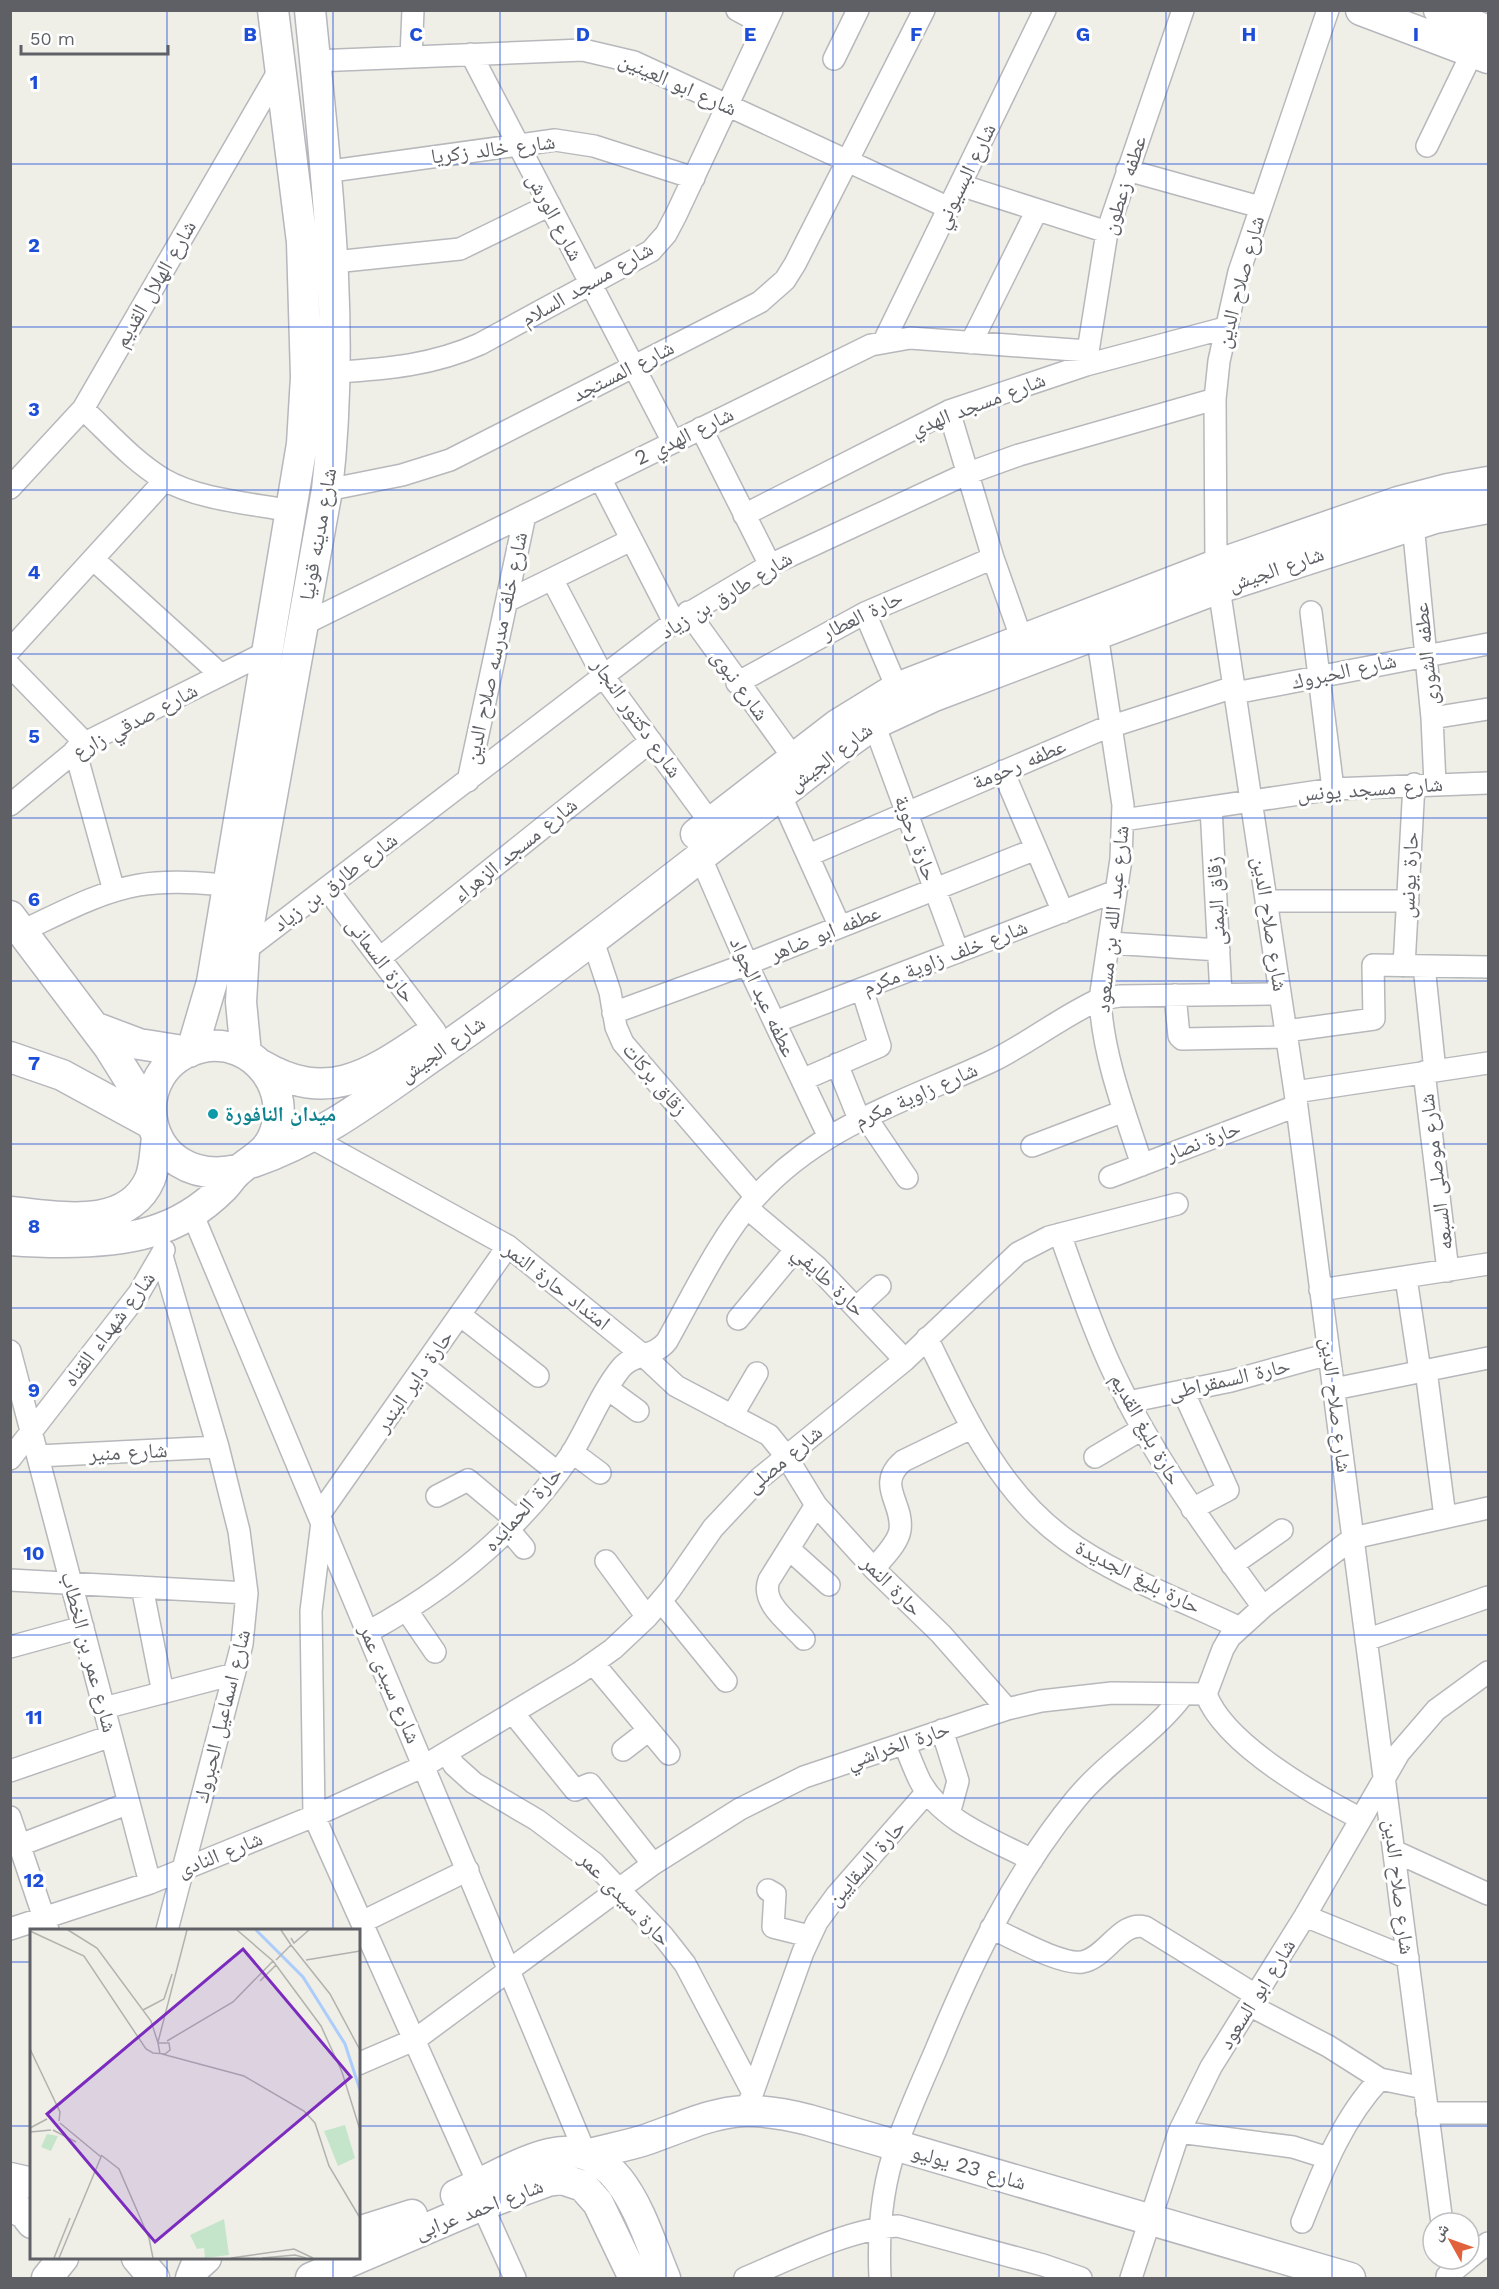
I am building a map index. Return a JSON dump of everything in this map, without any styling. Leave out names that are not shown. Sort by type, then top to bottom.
[{"type":"main road","name":"شارع مدينه قونيا","points":[[190,1051],[211,990],[302,444],[306,309],[302,242],[273,10]]},
{"type":"main road","name":"شارع مدينه قونيا","points":[[254,1059],[241,1002],[244,951],[327,490],[337,372],[334,262],[310,10]]},
{"type":"main road","points":[[1361,10],[1483,47]]},
{"type":"main road","points":[[1439,10],[1483,47]]},
{"type":"main road","name":"شارع الجيش","points":[[10,1240],[126,1238],[152,1232],[184,1217],[225,1186],[246,1166],[312,1138],[540,982],[593,941],[710,822],[793,757],[857,711],[897,688],[1022,640],[1426,512],[1488,482]]},
{"type":"main road","name":"شارع الجيش","points":[[1426,512],[1488,508]]},
{"type":"main road","name":"شارع الجيش","points":[[254,1059],[294,1081],[312,1084],[348,1081],[365,1075],[435,1031],[646,886],[700,856],[874,724],[934,696],[1097,633],[1218,577]]},
{"type":"main road","points":[[16,924],[124,1069],[168,1154],[183,1166],[201,1173],[220,1174],[246,1166],[273,1138],[279,1116],[277,1092],[254,1059],[219,1046],[190,1051],[139,1044],[93,1026]]},
{"type":"main road","points":[[10,1212],[101,1216],[117,1212],[132,1204],[143,1192],[151,1177],[154,1125],[152,1102],[160,1077],[168,1067],[190,1051]]},
{"type":"main road","points":[[10,1057],[62,1075],[154,1125]]},
{"type":"main road","name":"شارع 23 يوليو","points":[[586,2155],[647,2139],[750,2100],[790,2115],[1350,2278]]},
{"type":"main road","name":"شارع احمد عرابى","points":[[360,2254],[480,2195],[546,2155],[566,2152],[586,2155],[608,2167],[622,2182],[665,2278]]},
{"type":"main road","name":"شارع احمد عرابى","points":[[360,2231],[480,2195],[562,2179],[576,2182],[589,2192],[606,2216],[634,2278]]},
{"type":"main road","points":[[22,2186],[24,2213],[30,2220]]},
{"type":"main road","points":[[40,2259],[45,2278]]},
{"type":"main road","points":[[45,2278],[62,2259]]},
{"type":"main road","points":[[138,2259],[154,2278]]},
{"type":"main road","points":[[192,2278],[195,2268],[205,2259]]},
{"type":"main road","name":"شارع احمد عرابى","points":[[311,2278],[350,2259]]},
{"type":"street","points":[[411,57],[413,10]]},
{"type":"street","points":[[737,10],[769,18]]},
{"type":"street","points":[[834,59],[858,10]]},
{"type":"street","name":"شارع المستجد","points":[[327,490],[402,475],[450,460],[760,302],[774,292],[795,264],[924,10]]},
{"type":"street","name":"شارع البسيوني","points":[[884,341],[1045,10]]},
{"type":"street","name":"عطفه زعطون","points":[[1087,358],[1107,232],[1184,10]]},
{"type":"street","name":"شارع صلاح الدين","points":[[1328,10],[1239,272],[1226,328],[1215,399],[1218,577],[1296,1099],[1440,2211]]},
{"type":"street","name":"شارع مسجد السلام","points":[[337,372],[420,365],[452,357],[642,258],[659,243],[676,216],[769,18]]},
{"type":"street","points":[[1427,146],[1483,47]]},
{"type":"street","name":"شارع ابو العينين","points":[[315,61],[583,50],[600,52],[634,62],[949,208]]},
{"type":"street","name":"شارع الورش","points":[[471,54],[673,442]]},
{"type":"street","name":"شارع الهلال القديم","points":[[10,488],[83,409],[281,67]]},
{"type":"street","name":"شارع خالد زكريا","points":[[324,172],[517,145],[573,141],[694,178]]},
{"type":"street","points":[[1127,170],[1260,207]]},
{"type":"street","points":[[960,185],[1107,232]]},
{"type":"street","points":[[334,262],[460,249],[550,205]]},
{"type":"street","points":[[971,343],[1036,210]]},
{"type":"street","name":"شارع مسجد الهدي","points":[[744,515],[949,411],[1087,358],[1226,328]]},
{"type":"street","name":"شارع الهدي 2","points":[[302,625],[858,350],[884,341],[910,338],[971,343],[1087,358]]},
{"type":"street","name":"شارع طارق بن زياد","points":[[244,951],[681,617],[770,565],[966,474],[1018,455],[1215,399]]},
{"type":"street","points":[[83,409],[144,465],[165,480],[192,491],[292,511]]},
{"type":"street","points":[[949,411],[966,474],[1022,640]]},
{"type":"street","points":[[701,429],[770,565]]},
{"type":"street","name":"شارع نبوى","points":[[600,478],[631,540],[681,617],[737,683],[793,757]]},
{"type":"street","points":[[10,650],[165,480]]},
{"type":"street","name":"عطفه الشورى","points":[[1426,512],[1426,654],[1435,784]]},
{"type":"street","name":"شارع خلف مدرسه صلاح الدين","points":[[468,781],[525,515]]},
{"type":"street","points":[[507,601],[631,540]]},
{"type":"street","name":"حارة العطار","points":[[737,683],[866,613],[993,558]]},
{"type":"street","points":[[93,559],[221,675]]},
{"type":"street","name":"شارع دكتور النجار","points":[[552,579],[603,676],[710,822]]},
{"type":"street","points":[[1311,612],[1333,789]]},
{"type":"street","points":[[866,613],[897,688]]},
{"type":"street","name":"شارع عبد الله بن مسعود","points":[[1097,633],[1121,779],[1123,820],[1110,942],[1100,999],[1106,1051],[1142,1165]]},
{"type":"street","name":"شارع الحبروك","points":[[1235,690],[1488,644]]},
{"type":"street","name":"شارع صدقي زارع","points":[[10,806],[80,746],[269,651]]},
{"type":"street","points":[[10,666],[80,746],[114,891]]},
{"type":"street","name":"عطفه رحومة","points":[[809,855],[1113,725],[1235,690]]},
{"type":"street","points":[[1432,718],[1488,709]]},
{"type":"street","name":"حارة رحوبة","points":[[874,724],[958,952]]},
{"type":"street","name":"شارع مسجد الزهراء","points":[[380,958],[651,741]]},
{"type":"street","points":[[1003,771],[1063,912]]},
{"type":"street","name":"شارع مسجد يونس","points":[[1123,820],[1333,789],[1414,784],[1488,783]]},
{"type":"street","name":"حارة يونس","points":[[1414,784],[1408,901],[1414,966],[1430,1071]]},
{"type":"street","points":[[780,795],[840,927]]},
{"type":"street","name":"زقاق اليمنى","points":[[1211,807],[1221,995]]},
{"type":"street","name":"عطفه ابو ضاهر","points":[[613,1013],[747,964],[1036,849]]},
{"type":"street","name":"عطفه عبد الجواد","points":[[700,856],[747,964],[829,1137]]},
{"type":"street","points":[[16,924],[114,891],[165,882],[228,885]]},
{"type":"street","name":"حارة السمانى","points":[[327,889],[435,1031]]},
{"type":"street","name":"شارع خلف زاوية مكرم","points":[[775,1022],[1116,891]]},
{"type":"street","points":[[1266,901],[1408,901]]},
{"type":"street","name":"زقاق بركات","points":[[593,941],[610,992],[619,1035],[752,1202]]},
{"type":"street","points":[[1110,942],[1219,950]]},
{"type":"street","points":[[1175,995],[1179,1036],[1182,1039],[1286,1034],[1374,1019],[1372,966],[1488,967]]},
{"type":"street","points":[[802,1080],[880,1046],[861,989]]},
{"type":"street","name":"شارع زاوية مكرم","points":[[644,1356],[660,1349],[667,1341],[736,1222],[752,1202],[829,1137],[862,1117],[993,1061],[1100,999],[1175,995],[1280,994]]},
{"type":"street","name":"حارة نصار","points":[[1110,1176],[1142,1165],[1296,1099],[1430,1071],[1488,1063]]},
{"type":"street","points":[[837,1064],[862,1117],[907,1178]]},
{"type":"street","name":"شارع موصلى السبعه","points":[[1430,1071],[1448,1271]]},
{"type":"street","points":[[1032,1146],[1124,1111]]},
{"type":"street","name":"امتداد حارة النمر","points":[[312,1138],[508,1246],[644,1356],[676,1386],[769,1435],[786,1456]]},
{"type":"street","name":"حارة طايفي","points":[[752,1202],[796,1249],[857,1307],[905,1360]]},
{"type":"street","name":"شارع مصلى","points":[[424,1766],[613,1649],[661,1601],[735,1502],[786,1456],[905,1360],[1018,1254],[1038,1242],[1060,1234],[1177,1204]]},
{"type":"street","name":"شارع شهداء القناه","points":[[11,1459],[139,1293],[184,1217]]},
{"type":"street","name":"شارع سيدى عمر","points":[[184,1217],[320,1518],[586,2155]]},
{"type":"street","name":"حارة بليغ القديم","points":[[1060,1234],[1095,1332],[1142,1429],[1192,1509],[1263,1607]]},
{"type":"street","name":"حارة داير البندر","points":[[320,1518],[508,1246]]},
{"type":"street","points":[[738,1319],[796,1249]]},
{"type":"street","name":"شارع اسماعيل الحبروك","points":[[162,1256],[218,1448],[239,1531],[247,1593],[245,1627],[234,1674],[167,1929]]},
{"type":"street","points":[[1320,1290],[1488,1264]]},
{"type":"street","points":[[1406,1278],[1423,1371],[1445,1518]]},
{"type":"street","points":[[857,1307],[880,1286]]},
{"type":"street","points":[[460,1316],[538,1376]]},
{"type":"street","name":"حارة بليغ الجديدة","points":[[927,1338],[971,1428],[1023,1502],[1065,1540],[1106,1563],[1240,1628]]},
{"type":"street","name":"شارع عمر بن الخطاب","points":[[11,1352],[150,1883]]},
{"type":"street","name":"حارة السمقراطى","points":[[1128,1402],[1251,1376],[1329,1353]]},
{"type":"street","name":"حارة الحمايده","points":[[368,1632],[407,1611],[450,1581],[513,1525],[558,1473],[621,1368],[628,1362],[644,1356]]},
{"type":"street","points":[[1334,1389],[1488,1358]]},
{"type":"street","points":[[424,1367],[558,1473]]},
{"type":"street","points":[[732,1416],[758,1373]]},
{"type":"street","points":[[608,1389],[638,1411]]},
{"type":"street","points":[[1183,1391],[1228,1490],[1192,1509]]},
{"type":"street","points":[[873,1569],[898,1538],[900,1529],[890,1485],[894,1469],[903,1461],[971,1428]]},
{"type":"street","points":[[1095,1457],[1142,1429]]},
{"type":"street","name":"شارع منير","points":[[38,1456],[218,1448]]},
{"type":"street","points":[[572,1452],[600,1473]]},
{"type":"street","name":"حارة النمر","points":[[786,1456],[816,1505],[873,1569],[941,1634],[1006,1709]]},
{"type":"street","points":[[437,1496],[468,1480],[513,1525],[524,1548]]},
{"type":"street","points":[[804,1639],[772,1603],[767,1594],[769,1580],[816,1505]]},
{"type":"street","points":[[1361,1819],[1320,1798],[1228,1729],[1211,1706],[1206,1694],[1223,1650],[1240,1628],[1263,1607],[1353,1538],[1488,1508]]},
{"type":"street","points":[[320,1518],[311,1611],[314,1816],[416,2039],[515,2278]]},
{"type":"street","points":[[1233,1565],[1282,1530]]},
{"type":"street","points":[[789,1549],[829,1585]]},
{"type":"street","points":[[606,1561],[646,1617]]},
{"type":"street","points":[[10,1580],[247,1593]]},
{"type":"street","points":[[142,1587],[164,1693]]},
{"type":"street","points":[[1366,1640],[1488,1597]]},
{"type":"street","points":[[661,1601],[726,1681]]},
{"type":"street","points":[[407,1611],[435,1652]]},
{"type":"street","points":[[10,1647],[83,1627]]},
{"type":"street","points":[[593,1663],[669,1754]]},
{"type":"street","name":"شارع ابو السعود","points":[[1131,2278],[1179,2132],[1199,2088],[1254,2001],[1384,1778],[1413,1734],[1436,1710],[1488,1672]]},
{"type":"street","points":[[104,1708],[234,1674]]},
{"type":"street","name":"حارة الخراشي","points":[[360,2063],[416,2039],[653,1864],[771,1792],[804,1777],[1006,1709],[1088,1695],[1147,1692],[1206,1694]]},
{"type":"street","points":[[880,2278],[881,2227],[896,2146],[964,1981],[990,1928],[1032,1860],[1078,1796],[1169,1714],[1183,1695]]},
{"type":"street","points":[[513,1713],[575,1790],[590,1784],[653,1864]]},
{"type":"street","points":[[623,1750],[649,1730]]},
{"type":"street","points":[[942,1730],[958,1780],[949,1814]]},
{"type":"street","points":[[10,1771],[111,1736]]},
{"type":"street","points":[[904,1743],[927,1792],[949,1814],[1032,1860]]},
{"type":"street","name":"حارة سيدى عمر","points":[[447,1753],[454,1765],[474,1783],[567,1840],[620,1889],[663,1936],[685,1964],[750,2100]]},
{"type":"street","name":"شارع النادى","points":[[10,1929],[47,1924],[314,1816],[424,1766]]},
{"type":"street","name":"حارة السقايين","points":[[750,2100],[809,1936],[836,1896],[927,1792]]},
{"type":"street","points":[[20,1845],[129,1803]]},
{"type":"street","points":[[10,1817],[47,1924]]},
{"type":"street","points":[[1394,1851],[1488,1894]]},
{"type":"street","points":[[362,1922],[468,1870]]},
{"type":"street","points":[[768,1890],[775,1894],[773,1927],[809,1936]]},
{"type":"street","points":[[1305,1916],[1408,1958]]},
{"type":"street","points":[[990,1928],[1070,1962],[1096,1958],[1128,1929],[1145,1927],[1254,2001],[1380,2079],[1424,2088]]},
{"type":"street","points":[[1302,2222],[1328,2158],[1362,2100],[1380,2079]]},
{"type":"street","points":[[1427,2113],[1488,2112]]},
{"type":"street","points":[[1179,2132],[1293,2147],[1328,2158]]},
{"type":"street","points":[[745,2278],[881,2227],[914,2228],[1081,2278]]},
{"type":"place","name":"ميدان النافورة","points":[[213,1114]]}]
